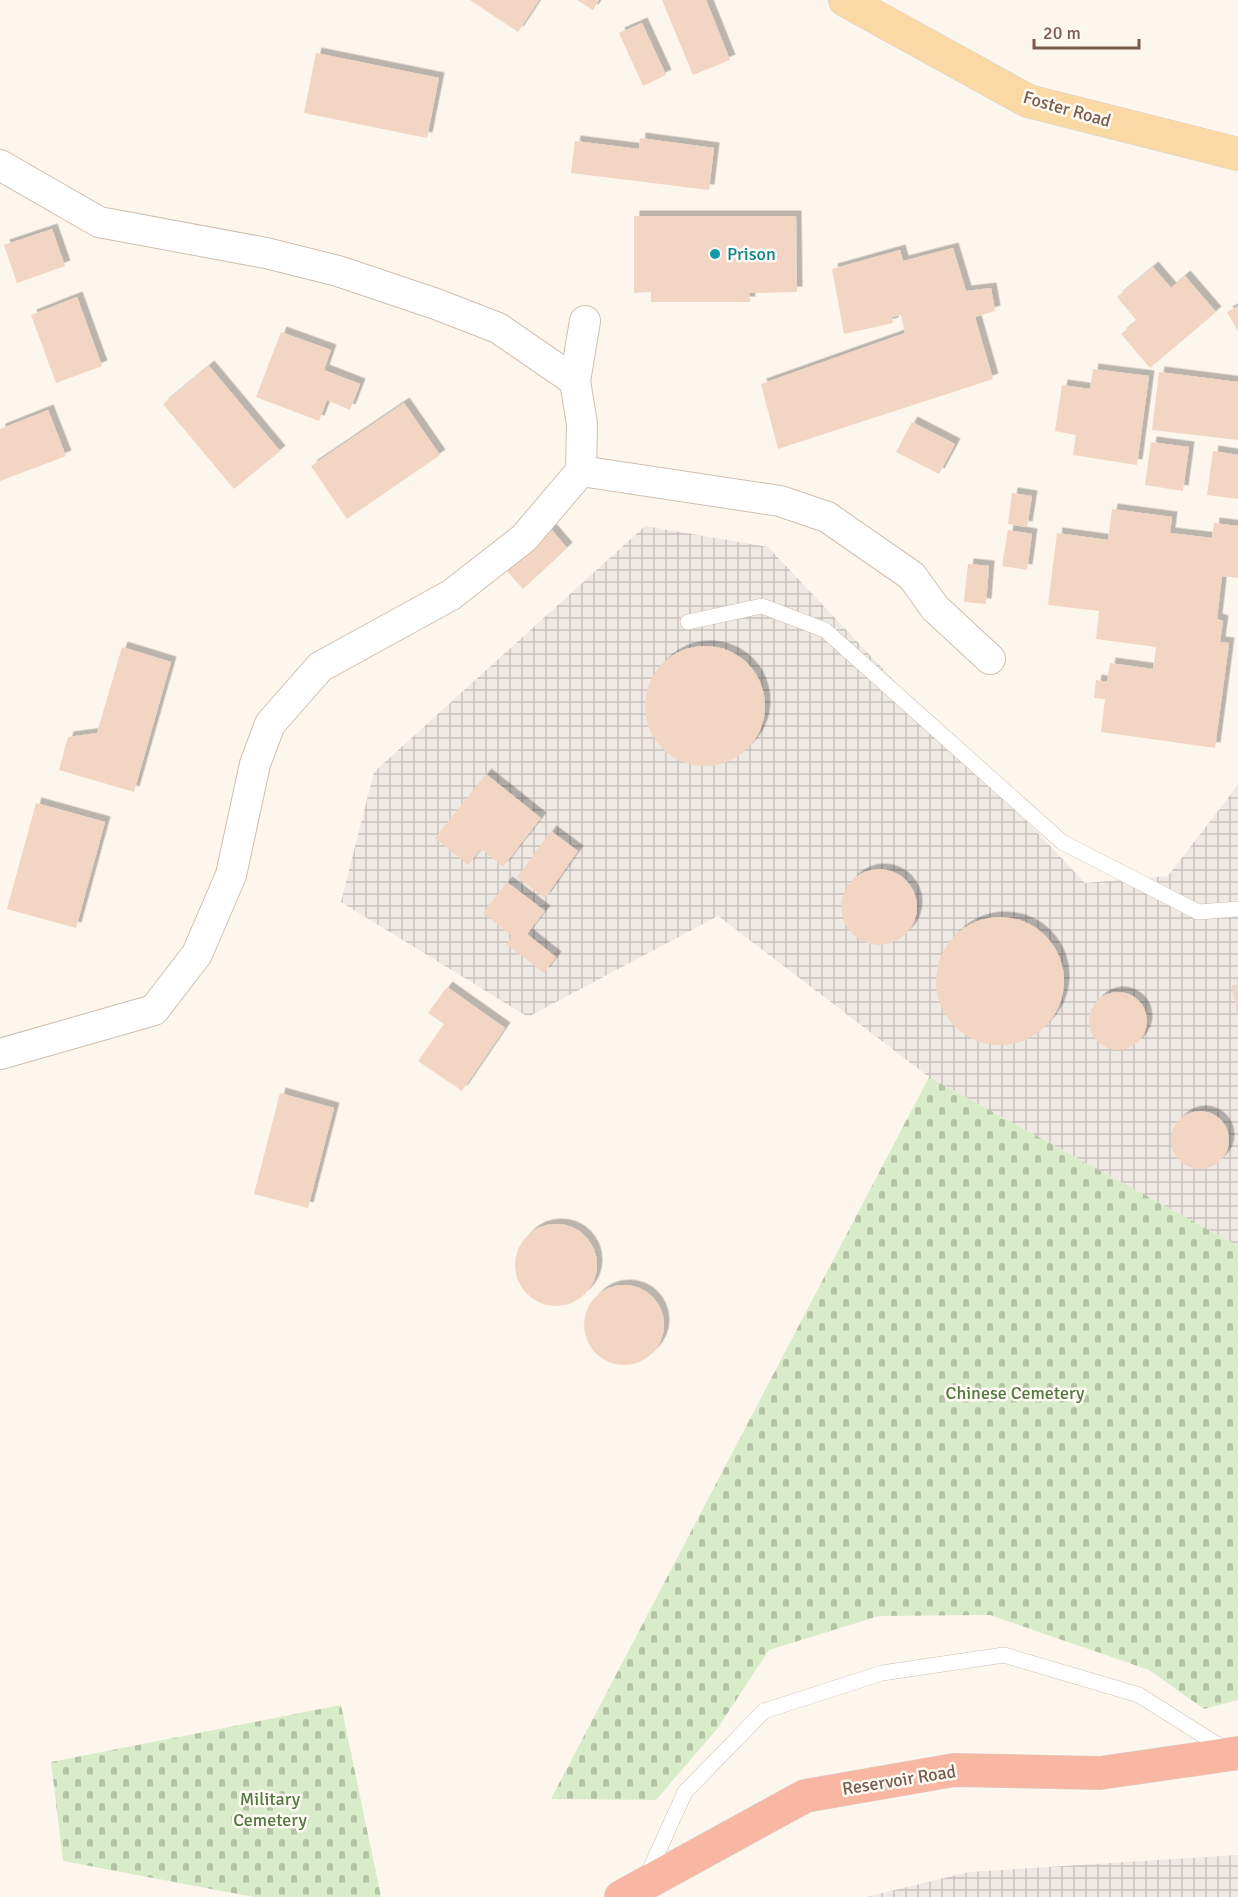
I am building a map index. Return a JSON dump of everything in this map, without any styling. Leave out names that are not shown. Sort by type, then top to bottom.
[{"type":"highway","name":"Reservoir Road","points":[[631,1892],[805,1796],[954,1770],[1100,1773],[1236,1754]]},
{"type":"main road","name":"Foster Road","points":[[845,0],[1028,101],[1238,154]]},
{"type":"street","points":[[0,165],[99,222],[266,253],[338,271],[436,304],[498,328],[575,381]]},
{"type":"street","points":[[0,1054],[154,1010],[197,954],[231,875],[255,764],[270,724],[320,667],[451,595],[524,538],[581,471],[582,424],[575,381],[585,321]]},
{"type":"street","points":[[581,471],[780,501],[827,517],[912,576],[935,608],[990,659]]},
{"type":"lane","points":[[688,622],[762,606],[825,630],[1062,842],[1198,912],[1238,909]]},
{"type":"lane","points":[[631,1892],[685,1792],[764,1712],[882,1673],[1004,1655],[1139,1695],[1236,1754]]},
{"type":"shaded area","points":[[645,526],[768,547],[1085,883],[1168,876],[1238,785],[1238,1246],[929,1077],[718,916],[528,1017],[341,902],[374,772]]},
{"type":"shaded area","points":[[1238,1855],[1238,1897],[866,1897],[969,1872]]},
{"type":"green space","name":"Chinese Cemetery","points":[[929,1077],[1238,1246],[1238,1700],[1204,1709],[1149,1670],[990,1615],[879,1616],[769,1650],[717,1729],[656,1800],[551,1799]]},
{"type":"green space","name":"Military Cemetery","points":[[341,1705],[381,1897],[254,1897],[63,1861],[51,1762]]},
{"type":"building","points":[[470,0],[539,0],[518,32]]},
{"type":"building","points":[[577,0],[599,0],[593,10]]},
{"type":"building","points":[[662,0],[706,0],[730,60],[693,75]]},
{"type":"building","points":[[642,23],[666,75],[643,86],[619,33]]},
{"type":"building","points":[[316,53],[439,78],[427,138],[304,113]]},
{"type":"building","points":[[640,138],[714,148],[709,190],[571,173],[575,141],[639,149]]},
{"type":"building","name":"Prison","points":[[634,216],[796,216],[797,292],[749,293],[750,302],[651,302],[651,292],[634,293]]},
{"type":"building","points":[[52,229],[65,266],[17,283],[4,245]]},
{"type":"building","points":[[953,248],[966,291],[991,288],[995,311],[975,317],[993,379],[778,449],[761,384],[905,333],[901,315],[892,317],[893,323],[844,334],[832,269],[900,250],[903,261]]},
{"type":"building","points":[[1153,267],[1171,288],[1185,276],[1216,312],[1150,368],[1121,334],[1137,321],[1117,297]]},
{"type":"building","points":[[77,297],[102,366],[56,383],[31,315]]},
{"type":"building","points":[[1238,306],[1238,331],[1227,312]]},
{"type":"building","points":[[281,332],[331,350],[324,370],[360,384],[350,410],[327,400],[319,421],[256,397]]},
{"type":"building","points":[[209,366],[280,451],[234,489],[163,404]]},
{"type":"building","points":[[1093,369],[1149,376],[1137,465],[1073,455],[1076,435],[1055,431],[1062,385],[1090,389]]},
{"type":"building","points":[[1159,372],[1238,382],[1238,440],[1152,430]]},
{"type":"building","points":[[404,403],[440,455],[347,519],[311,466]]},
{"type":"building","points":[[48,410],[66,456],[0,481],[0,429]]},
{"type":"building","points":[[912,422],[955,444],[939,474],[896,452]]},
{"type":"building","points":[[1151,442],[1189,447],[1183,491],[1145,485]]},
{"type":"building","points":[[1213,451],[1238,455],[1238,499],[1207,495]]},
{"type":"building","points":[[1012,493],[1032,496],[1027,527],[1008,524]]},
{"type":"building","points":[[1112,509],[1172,517],[1170,533],[1212,538],[1214,523],[1238,526],[1238,578],[1222,576],[1217,619],[1223,621],[1220,642],[1229,643],[1215,748],[1101,732],[1105,699],[1094,698],[1096,680],[1107,682],[1110,663],[1153,669],[1156,647],[1096,639],[1099,611],[1048,605],[1057,533],[1108,540]]},
{"type":"building","points":[[551,529],[567,548],[523,589],[506,570]]},
{"type":"building","points":[[1008,530],[1032,534],[1027,570],[1002,566]]},
{"type":"building","points":[[968,564],[989,566],[986,604],[964,602]]},
{"type":"building","points":[[705,646],[728,650],[748,663],[761,683],[765,706],[761,729],[748,749],[728,762],[705,766],[682,762],[662,749],[649,729],[645,706],[649,683],[662,663],[682,650]]},
{"type":"building","points":[[122,647],[171,662],[134,792],[59,770],[68,737],[97,733]]},
{"type":"building","points":[[486,774],[541,818],[503,867],[481,849],[468,865],[435,838]]},
{"type":"building","points":[[36,803],[105,822],[76,928],[7,909]]},
{"type":"building","points":[[551,831],[578,851],[545,898],[517,877]]},
{"type":"building","points":[[872,869],[886,869],[900,875],[911,886],[917,900],[914,922],[906,934],[886,945],[872,945],[858,939],[847,928],[841,914],[841,900],[847,886],[858,875]]},
{"type":"building","points":[[507,882],[545,911],[527,934],[556,957],[544,973],[506,944],[512,936],[483,913]]},
{"type":"building","points":[[1000,917],[1025,922],[1045,936],[1059,956],[1064,981],[1059,1006],[1045,1026],[1025,1040],[1000,1045],[975,1040],[955,1026],[941,1006],[936,981],[941,956],[955,936],[975,922]]},
{"type":"building","points":[[1232,985],[1238,985],[1238,1014],[1237,1014]]},
{"type":"building","points":[[447,987],[505,1028],[462,1091],[418,1061],[444,1024],[428,1013]]},
{"type":"building","points":[[1118,992],[1134,997],[1142,1005],[1147,1021],[1142,1037],[1134,1045],[1118,1050],[1102,1045],[1094,1037],[1089,1021],[1094,1005],[1102,997]]},
{"type":"building","points":[[280,1093],[334,1108],[308,1208],[254,1194]]},
{"type":"building","points":[[1200,1111],[1216,1116],[1224,1124],[1229,1140],[1224,1156],[1216,1164],[1200,1169],[1184,1164],[1176,1156],[1171,1140],[1176,1124],[1184,1116]]},
{"type":"building","points":[[556,1224],[572,1227],[585,1236],[594,1249],[597,1265],[594,1281],[585,1294],[572,1303],[556,1306],[540,1303],[527,1294],[518,1281],[515,1265],[518,1249],[527,1236],[540,1227]]},
{"type":"building","points":[[624,1285],[639,1288],[652,1297],[661,1310],[664,1325],[661,1340],[652,1353],[639,1362],[624,1365],[609,1362],[596,1353],[587,1340],[584,1325],[587,1310],[596,1297],[609,1288]]},
{"type":"place","name":"Prison","points":[[715,254]]}]
